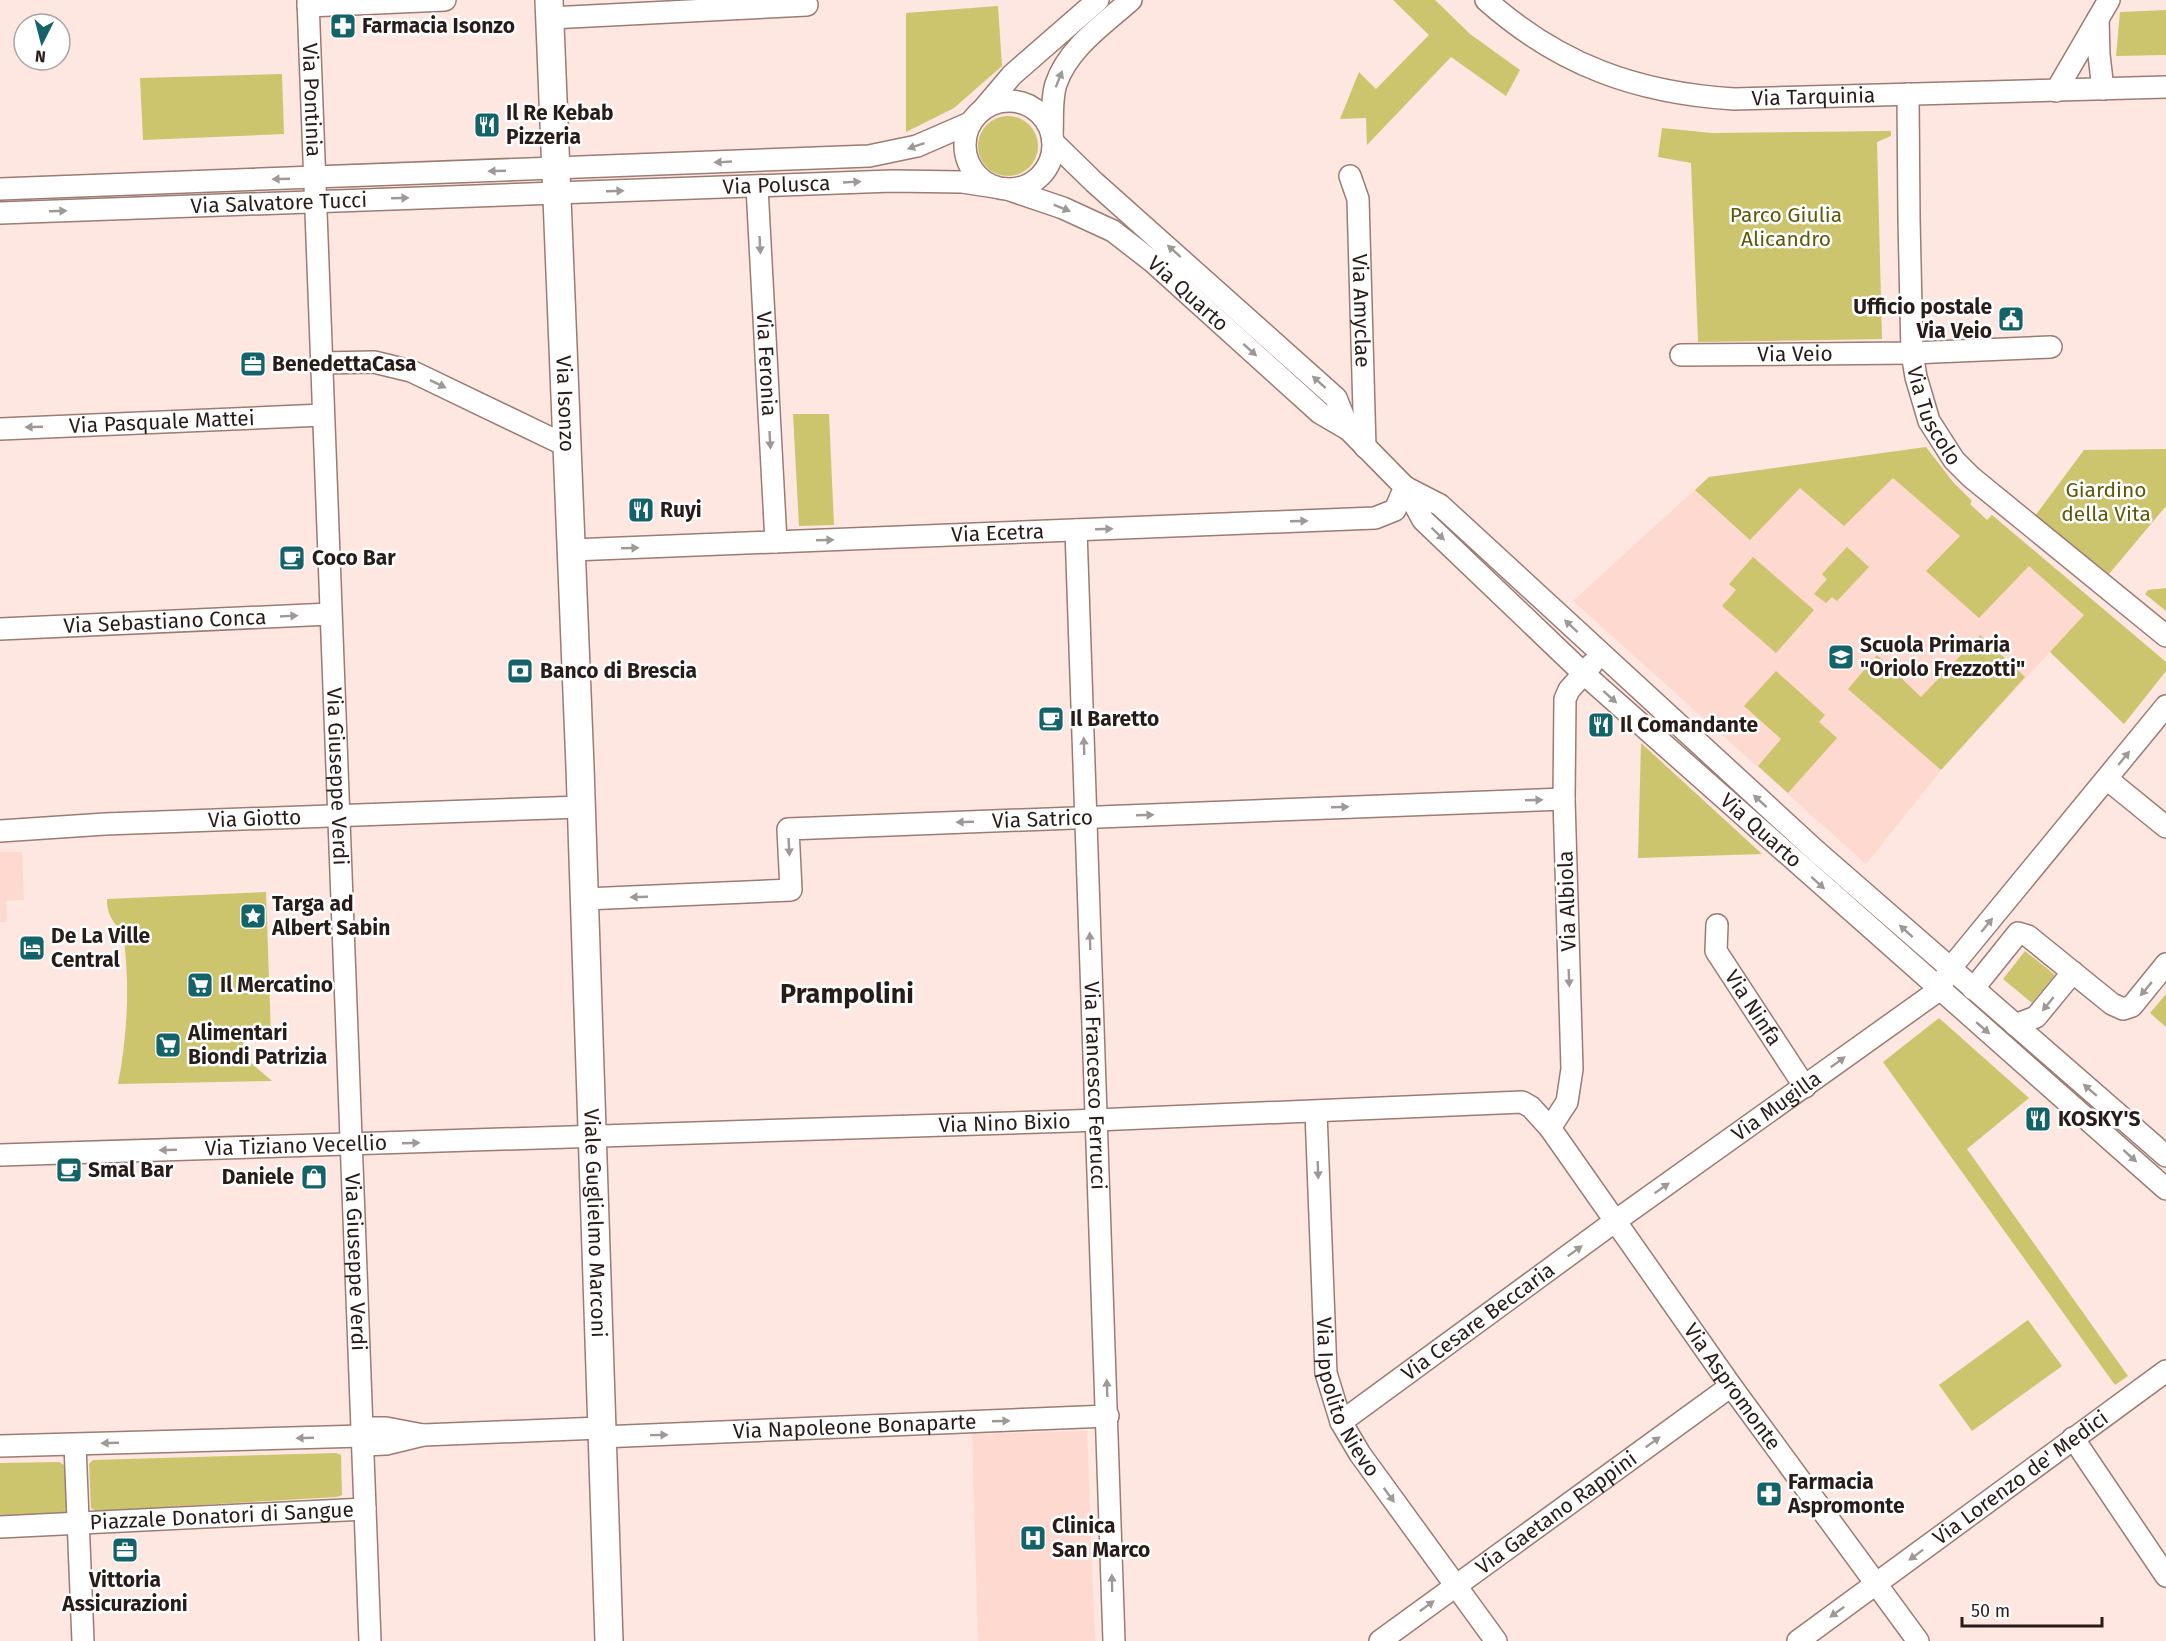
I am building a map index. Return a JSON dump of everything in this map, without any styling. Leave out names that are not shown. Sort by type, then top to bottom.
[{"type":"main road","name":"Via Isonzo","points":[[549,9],[581,807]]},
{"type":"main road","name":"Viale Guglielmo Marconi","points":[[581,807],[609,1641]]},
{"type":"street","points":[[308,3],[445,0]]},
{"type":"street","name":"Via Polusca","points":[[556,181],[880,155],[917,146],[977,116],[1012,75],[1098,0]]},
{"type":"street","points":[[1053,139],[1047,123],[1038,112],[1026,104],[1011,101],[997,102],[977,116],[965,136],[967,162],[983,182],[1001,188],[1022,188],[1040,176],[1052,157],[1053,139],[1055,85],[1063,67],[1087,40],[1131,0]]},
{"type":"street","name":"Via Tarquinia","points":[[1486,0],[1529,35],[1570,60],[1631,84],[1675,93],[1734,99],[2166,87]]},
{"type":"street","points":[[2056,91],[2109,0]]},
{"type":"street","name":"Via Pontinia","points":[[308,3],[314,201]]},
{"type":"street","points":[[549,9],[807,5]]},
{"type":"street","points":[[2098,19],[2103,89]]},
{"type":"street","name":"Via Tuscolo","points":[[1908,94],[1912,353],[1925,412],[1954,460],[1988,491],[2166,636]]},
{"type":"street","name":"Via Quarto","points":[[1053,139],[1086,176],[1336,398],[1349,430]]},
{"type":"street","name":"Via Amyclae","points":[[1350,176],[1358,199],[1365,447]]},
{"type":"street","name":"Via Salvatore Tucci","points":[[0,189],[313,178],[556,181]]},
{"type":"street","name":"Via Polusca","points":[[556,181],[757,187],[892,181],[962,182],[1001,188]]},
{"type":"street","name":"Via Salvatore Tucci","points":[[0,213],[314,201],[556,181]]},
{"type":"street","name":"Via Feronia","points":[[757,187],[776,542]]},
{"type":"street","name":"Via Quarto","points":[[1001,188],[1063,208],[1113,231],[1153,262],[1320,413],[1349,430],[1405,487],[1423,520],[1583,673],[2166,1189]]},
{"type":"street","name":"Via Giuseppe Verdi","points":[[314,201],[353,1144],[370,1641]]},
{"type":"street","name":"Via Veio","points":[[1681,355],[1912,353],[2051,347]]},
{"type":"street","points":[[321,363],[374,362],[411,371],[567,446]]},
{"type":"street","name":"Via Pasquale Mattei","points":[[0,429],[323,415]]},
{"type":"street","name":"Via Quarto","points":[[1405,487],[1440,505],[1949,970],[2166,1156]]},
{"type":"street","name":"Via Ecetra","points":[[572,550],[1376,518],[1395,510],[1405,487]]},
{"type":"street","name":"Via Francesco Ferrucci","points":[[1076,530],[1114,1641]]},
{"type":"street","name":"Via Sebastiano Conca","points":[[0,629],[330,614]]},
{"type":"street","points":[[1583,673],[1601,654]]},
{"type":"street","name":"Via Albiola","points":[[1550,1128],[1567,1102],[1572,1069],[1564,799],[1565,699],[1569,690],[1583,673]]},
{"type":"street","points":[[2166,706],[1949,970],[1939,990],[1973,989],[2018,933],[2028,936],[2112,1004],[2123,1009],[2132,1006],[2166,964]]},
{"type":"street","points":[[2107,779],[2166,827]]},
{"type":"street","name":"Via Satrico","points":[[585,899],[791,890],[788,829],[1564,799]]},
{"type":"street","name":"Via Giotto","points":[[0,831],[105,824],[581,807]]},
{"type":"street","name":"Via Ninfa","points":[[1717,925],[1716,951],[1805,1086]]},
{"type":"street","points":[[2015,1025],[2036,1017],[2073,972]]},
{"type":"street","name":"Via Mugilla","points":[[1614,1222],[1939,990]]},
{"type":"street","name":"Via Nino Bixio","points":[[592,1137],[1316,1112],[1514,1102],[1531,1107],[1550,1128]]},
{"type":"street","name":"Via Ippolito Nievo","points":[[1316,1112],[1323,1348],[1330,1390],[1341,1422],[1360,1454],[1496,1641]]},
{"type":"street","name":"Via Aspromonte","points":[[1550,1128],[1731,1386],[1918,1641]]},
{"type":"street","name":"Via Tiziano Vecellio","points":[[0,1155],[592,1137]]},
{"type":"street","name":"Via Cesare Beccaria","points":[[1341,1422],[1614,1222]]},
{"type":"street","name":"Via Lorenzo de' Medici","points":[[1798,1641],[2166,1371]]},
{"type":"street","name":"Via Gaetano Rappini","points":[[1380,1641],[1731,1386]]},
{"type":"street","name":"Via Napoleone Bonaparte","points":[[363,1436],[386,1428],[423,1435],[601,1432],[1108,1416]]},
{"type":"street","points":[[0,1446],[363,1436]]},
{"type":"street","points":[[2073,1438],[2166,1576]]},
{"type":"street","name":"Piazzale Donatori di Sangue","points":[[75,1445],[78,1524]]},
{"type":"street","name":"Piazzale Donatori di Sangue","points":[[0,1527],[365,1509]]},
{"type":"street","points":[[78,1524],[83,1641]]},
{"type":"shaded area","name":"Scuola Primaria \"Oriolo Frezzotti\"","points":[[1926,447],[1953,482],[1972,501],[1970,504],[1987,520],[1992,515],[2166,662],[2166,671],[2124,724],[2050,652],[1941,770],[1866,864],[1573,601],[1709,477]]},
{"type":"shaded area","points":[[0,852],[22,852],[24,900],[6,901],[7,922],[0,922]]},
{"type":"shaded area","name":"Clinica San Marco","points":[[1087,1431],[1095,1641],[978,1641],[972,1434]]},
{"type":"green space","points":[[1393,0],[1435,0],[1470,34],[1520,70],[1506,96],[1451,57],[1367,145],[1366,118],[1340,119],[1359,72],[1376,89],[1429,35]]},
{"type":"green space","points":[[998,6],[1002,66],[954,108],[906,132],[906,13]]},
{"type":"green space","points":[[2166,10],[2166,55],[2116,56],[2120,12]]},
{"type":"green space","points":[[282,74],[284,134],[143,140],[140,78]]},
{"type":"green space","points":[[1008,116],[1029,125],[1038,146],[1029,167],[1008,176],[987,167],[978,146],[987,125]]},
{"type":"green space","name":"Parco Giulia Alicandro","points":[[1662,128],[1712,133],[1891,131],[1891,136],[1877,142],[1882,339],[1698,342],[1691,163],[1658,157]]},
{"type":"green space","points":[[793,414],[829,414],[834,525],[799,526]]},
{"type":"green space","points":[[1926,447],[1953,482],[1972,501],[1970,504],[1987,520],[1992,515],[2166,662],[2166,671],[2124,724],[2050,652],[2084,615],[2029,566],[1979,618],[1926,571],[1960,536],[1893,478],[1844,526],[1800,488],[1750,540],[1695,490],[1709,477]]},
{"type":"green space","name":"Giardino della Vita","points":[[2166,449],[2166,506],[2109,574],[2035,516],[2084,450]]},
{"type":"green space","points":[[1847,547],[1869,567],[1837,601],[1832,597],[1826,603],[1814,594],[1827,579],[1822,574]]},
{"type":"green space","points":[[1753,557],[1814,610],[1776,653],[1722,606],[1736,590],[1729,584]]},
{"type":"green space","points":[[2166,588],[2166,611],[2145,594],[2148,590]]},
{"type":"green space","points":[[1980,635],[2025,677],[1941,770],[1848,689],[1877,655],[1921,697]]},
{"type":"green space","points":[[1776,671],[1825,715],[1819,722],[1837,738],[1788,793],[1758,766],[1781,739],[1744,706]]},
{"type":"green space","points":[[1641,743],[1762,854],[1638,858]]},
{"type":"green space","points":[[266,892],[271,1036],[256,1030],[237,1051],[272,1081],[118,1084],[127,1012],[126,959],[123,936],[109,914],[107,899]]},
{"type":"green space","points":[[2025,951],[2055,975],[2032,1003],[2003,979]]},
{"type":"green space","points":[[2166,994],[2166,1027],[2150,1013]]},
{"type":"green space","points":[[1939,1018],[2029,1098],[1967,1149],[2128,1376],[2115,1385],[1883,1062]]},
{"type":"green space","points":[[2028,1320],[2062,1366],[1972,1431],[1939,1385]]},
{"type":"green space","points":[[336,1453],[341,1455],[342,1495],[337,1497],[96,1511],[91,1508],[89,1464],[93,1460]]},
{"type":"green space","points":[[59,1462],[66,1466],[68,1510],[62,1514],[0,1516],[0,1463]]},
{"type":"place","name":"Farmacia Isonzo","points":[[343,26]]},
{"type":"place","name":"Il Re Kebab Pizzeria","points":[[487,125]]},
{"type":"place","name":"Ufficio postale Via Veio","points":[[2011,319]]},
{"type":"place","name":"BenedettaCasa","points":[[253,364]]},
{"type":"place","name":"Ruyi","points":[[641,510]]},
{"type":"place","name":"Coco Bar","points":[[292,558]]},
{"type":"place","name":"Scuola Primaria \"Oriolo Frezzotti\"","points":[[1841,657]]},
{"type":"place","name":"Banco di Brescia","points":[[520,671]]},
{"type":"place","name":"Il Baretto","points":[[1051,719]]},
{"type":"place","name":"Il Comandante","points":[[1601,725]]},
{"type":"place","name":"Targa ad Albert Sabin","points":[[253,916]]},
{"type":"place","name":"De La Ville Central","points":[[32,948]]},
{"type":"place","name":"Il Mercatino","points":[[200,985]]},
{"type":"place","name":"Alimentari Biondi Patrizia","points":[[168,1045]]},
{"type":"place","name":"KOSKY'S","points":[[2038,1119]]},
{"type":"place","name":"Smal Bar","points":[[69,1170]]},
{"type":"place","name":"Daniele","points":[[314,1177]]},
{"type":"place","name":"Farmacia Aspromonte","points":[[1769,1494]]},
{"type":"place","name":"Clinica San Marco","points":[[1033,1538]]},
{"type":"place","name":"Vittoria Assicurazioni","points":[[125,1550]]},
{"type":"district","name":"Prampolini","points":[[847,994]]}]
